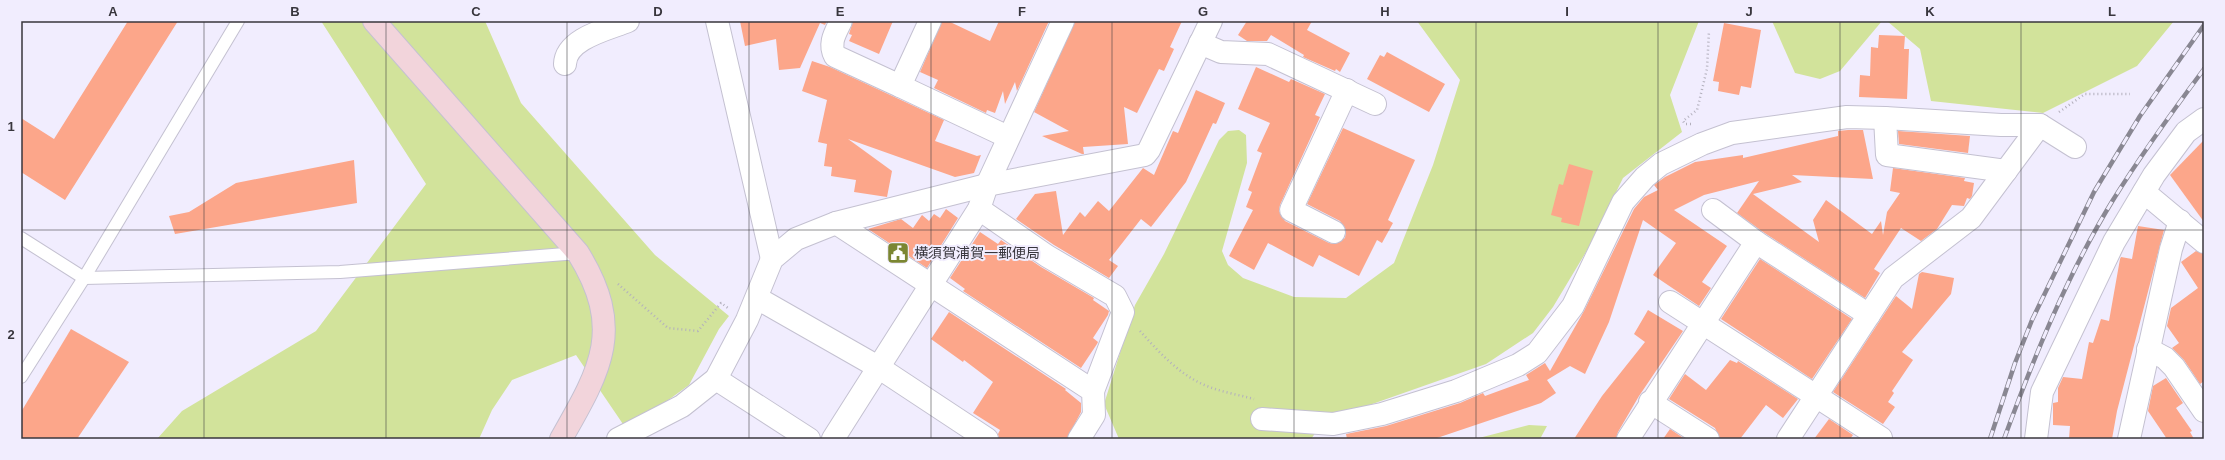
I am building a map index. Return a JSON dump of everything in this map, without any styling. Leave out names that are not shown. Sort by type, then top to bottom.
[{"type":"street","points":[[374,21],[578,253],[590,272],[600,302],[604,334],[602,358],[591,386],[561,439]]},
{"type":"street","points":[[565,64],[569,53],[578,43],[628,21]]},
{"type":"street","points":[[717,21],[772,259]]},
{"type":"street","points":[[841,21],[832,39],[832,46],[835,56],[1008,137]]},
{"type":"street","points":[[900,86],[930,21]]},
{"type":"street","points":[[833,439],[979,209],[987,185],[1008,137],[1063,21]]},
{"type":"street","points":[[619,439],[682,406],[716,379],[747,320],[772,259],[796,238],[836,223],[987,185],[1144,155],[1149,150],[1211,21]]},
{"type":"street","points":[[1200,43],[1221,52],[1268,54],[1375,104]]},
{"type":"street","points":[[1334,232],[1291,210],[1347,90]]},
{"type":"street","points":[[1262,419],[1333,424],[1382,414],[1489,379],[1518,365],[1537,353],[1569,311],[1588,277],[1623,202],[1644,177],[1661,164],[1702,144],[1723,136],[1732,133],[1846,117],[1886,118],[2001,125],[2040,125],[2075,147]]},
{"type":"street","points":[[1886,118],[1887,155],[2006,171]]},
{"type":"street","points":[[2036,439],[2042,392],[2114,242],[2154,175],[2186,132],[2204,120]]},
{"type":"street","points":[[1788,439],[1893,278],[1972,218],[2040,125]]},
{"type":"street","points":[[2144,192],[2204,242]]},
{"type":"street","points":[[979,209],[1047,256],[1115,296],[1123,312],[1093,391],[1094,415],[1079,439]]},
{"type":"street","points":[[1713,210],[1756,242],[1869,315]]},
{"type":"street","points":[[2128,439],[2148,349],[2180,221]]},
{"type":"street","points":[[836,223],[1093,391]]},
{"type":"street","points":[[1628,439],[1650,402],[1756,242]]},
{"type":"street","points":[[757,298],[878,367],[987,439]]},
{"type":"street","points":[[1670,302],[1881,438]]},
{"type":"street","points":[[2148,349],[2165,358],[2174,367],[2204,411]]},
{"type":"street","points":[[716,379],[809,439]]},
{"type":"street","points":[[1650,402],[1708,439]]},
{"type":"lane","points":[[21,377],[84,278],[238,21]]},
{"type":"lane","points":[[21,238],[84,278],[340,272],[578,253]]},
{"type":"path","points":[[1709,31],[1707,69],[1697,110],[1683,121],[1685,124],[1719,126],[1723,136]]},
{"type":"path","points":[[2040,125],[2085,94],[2130,94]]},
{"type":"path","points":[[617,283],[668,328],[698,330],[721,303],[747,320]]},
{"type":"path","points":[[1123,312],[1162,355],[1197,382],[1213,388],[1261,400],[1262,419]]},
{"type":"green space","points":[[321,21],[485,21],[521,103],[655,255],[729,316],[719,329],[689,385],[627,430],[576,355],[512,380],[492,410],[479,439],[157,439],[182,411],[316,331],[426,184]]},
{"type":"green space","points":[[1417,21],[1699,21],[1670,95],[1682,132],[1623,178],[1589,247],[1553,307],[1533,333],[1486,364],[1324,421],[1311,439],[1119,439],[1104,404],[1135,305],[1164,254],[1219,140],[1228,131],[1239,130],[1246,135],[1247,163],[1222,251],[1228,265],[1243,278],[1294,297],[1346,298],[1394,263],[1433,165],[1460,80]]},
{"type":"green space","points":[[1772,21],[1882,21],[1840,71],[1820,79],[1795,73]]},
{"type":"green space","points":[[1887,21],[2174,21],[2137,66],[2043,113],[1931,101],[1920,49]]},
{"type":"green space","points":[[1529,425],[1547,426],[1540,439],[1475,439]]},
{"type":"building","points":[[128,21],[178,21],[65,200],[21,172],[21,118],[54,139]]},
{"type":"building","points":[[740,21],[827,21],[825,25],[820,23],[800,68],[779,70],[776,39],[745,46]]},
{"type":"building","points":[[853,21],[893,21],[879,54],[849,41],[852,35],[849,34]]},
{"type":"building","points":[[942,21],[948,21],[990,41],[999,21],[1049,21],[1017,91],[1015,82],[1005,104],[1003,91],[995,113],[987,110],[986,113],[934,88],[938,80],[920,72]]},
{"type":"building","points":[[1075,21],[1182,21],[1170,47],[1174,49],[1164,71],[1159,69],[1137,113],[1124,107],[1128,144],[1083,147],[1084,154],[1082,154],[1042,136],[1069,131],[1034,112]]},
{"type":"building","points":[[1247,21],[1312,21],[1307,30],[1350,53],[1340,72],[1336,69],[1335,71],[1303,57],[1304,55],[1271,35],[1267,41],[1247,41],[1238,35]]},
{"type":"building","points":[[1724,23],[1761,30],[1751,88],[1741,86],[1739,95],[1718,91],[1719,82],[1713,81]]},
{"type":"building","points":[[1879,35],[1905,36],[1904,49],[1909,49],[1907,99],[1859,97],[1860,75],[1870,76],[1871,47],[1878,48]]},
{"type":"building","points":[[1387,52],[1445,84],[1429,112],[1367,79],[1380,55],[1384,57]]},
{"type":"building","points":[[812,61],[830,67],[944,120],[935,141],[977,156],[981,155],[974,173],[955,177],[848,139],[892,171],[887,197],[854,192],[856,180],[831,176],[832,167],[824,166],[827,144],[818,142],[827,100],[802,91]]},
{"type":"building","points":[[1256,67],[1289,82],[1291,79],[1325,94],[1315,115],[1320,117],[1280,205],[1279,211],[1285,221],[1329,243],[1335,244],[1345,238],[1346,231],[1340,221],[1307,204],[1343,128],[1415,160],[1388,220],[1393,223],[1382,243],[1377,240],[1359,276],[1319,255],[1313,267],[1268,243],[1254,270],[1229,256],[1253,210],[1246,207],[1252,192],[1248,190],[1262,153],[1257,151],[1270,123],[1238,109]]},
{"type":"building","points":[[1196,90],[1225,103],[1216,124],[1213,123],[1186,182],[1151,227],[1141,219],[1109,260],[1118,266],[1109,278],[1054,245],[1016,219],[1035,194],[1056,191],[1063,235],[1080,212],[1085,217],[1098,201],[1109,211],[1143,168],[1154,175],[1173,131],[1178,133]]},
{"type":"building","points":[[1863,130],[1873,179],[1792,175],[1802,182],[1753,194],[1819,242],[1813,220],[1826,200],[1872,234],[1881,221],[1883,235],[1887,212],[1900,193],[1890,191],[1893,168],[1965,178],[1964,181],[1974,183],[1972,196],[1970,199],[1967,198],[1964,206],[1952,205],[1937,229],[1921,241],[1901,228],[1874,269],[1880,273],[1865,298],[1763,232],[1737,213],[1759,181],[1704,195],[1674,210],[1727,246],[1702,282],[1711,288],[1699,306],[1653,275],[1676,243],[1643,220],[1609,322],[1585,374],[1570,366],[1547,380],[1556,393],[1541,403],[1434,439],[1347,439],[1346,434],[1386,426],[1460,403],[1483,393],[1485,396],[1529,380],[1526,375],[1545,363],[1550,371],[1584,311],[1634,209],[1644,197],[1658,190],[1654,185],[1665,177],[1695,162],[1743,155],[1743,158],[1838,136],[1838,131]]},
{"type":"building","points":[[1898,131],[1970,136],[1968,153],[1899,144]]},
{"type":"building","points":[[2204,140],[2204,222],[2170,175]]},
{"type":"building","points":[[354,160],[357,203],[175,234],[169,216],[189,212],[236,183]]},
{"type":"building","points":[[1569,164],[1593,171],[1579,226],[1561,222],[1562,218],[1551,215],[1559,184],[1563,185]]},
{"type":"building","points":[[946,209],[958,218],[927,268],[868,229],[901,219],[913,228],[922,215],[929,221],[934,214],[940,218]]},
{"type":"building","points":[[2138,226],[2164,230],[2117,411],[2112,439],[2069,439],[2070,426],[2053,425],[2053,403],[2058,402],[2058,388],[2063,377],[2082,379],[2089,342],[2093,343],[2101,319],[2109,321],[2120,259],[2121,257],[2132,259]]},
{"type":"building","points":[[980,232],[998,244],[1001,240],[1041,267],[1094,298],[1093,300],[1109,311],[1093,338],[1098,342],[1081,368],[963,291],[965,289],[950,278]]},
{"type":"building","points":[[2196,251],[2204,254],[2204,381],[2200,384],[2184,360],[2172,348],[2179,343],[2167,326],[2171,308],[2198,288],[2181,262]]},
{"type":"building","points":[[1760,259],[1852,319],[1812,379],[1721,319]]},
{"type":"building","points":[[1922,272],[1954,278],[1951,294],[1902,352],[1913,360],[1892,391],[1894,393],[1888,402],[1895,407],[1883,424],[1833,392],[1896,296],[1912,309],[1919,274]]},
{"type":"building","points":[[1648,310],[1683,331],[1639,396],[1618,432],[1616,439],[1574,439],[1602,396],[1645,342],[1634,334]]},
{"type":"building","points":[[949,312],[1066,389],[1065,390],[1081,403],[1081,412],[1067,439],[999,439],[998,434],[1000,430],[973,413],[993,382],[964,360],[963,362],[931,339]]},
{"type":"building","points":[[71,329],[129,362],[77,439],[21,439],[21,412]]},
{"type":"building","points":[[1730,360],[1737,363],[1738,361],[1798,399],[1783,418],[1766,405],[1740,439],[1720,439],[1715,428],[1669,399],[1685,374],[1706,390]]},
{"type":"building","points":[[2166,378],[2183,403],[2176,408],[2192,431],[2190,432],[2194,439],[2167,439],[2148,411],[2153,386]]},
{"type":"building","points":[[1829,419],[1853,435],[1850,439],[1814,439]]},
{"type":"building","points":[[1670,429],[1685,439],[1663,439]]},
{"type":"railway","points":[[1990,439],[2015,363],[2032,320],[2094,192],[2140,116],[2204,25]]},
{"type":"railway","points":[[2004,439],[2052,317],[2096,228],[2135,167],[2204,69]]},
{"type":"place","name":"横須賀浦賀一郵便局","points":[[898,253]]}]
